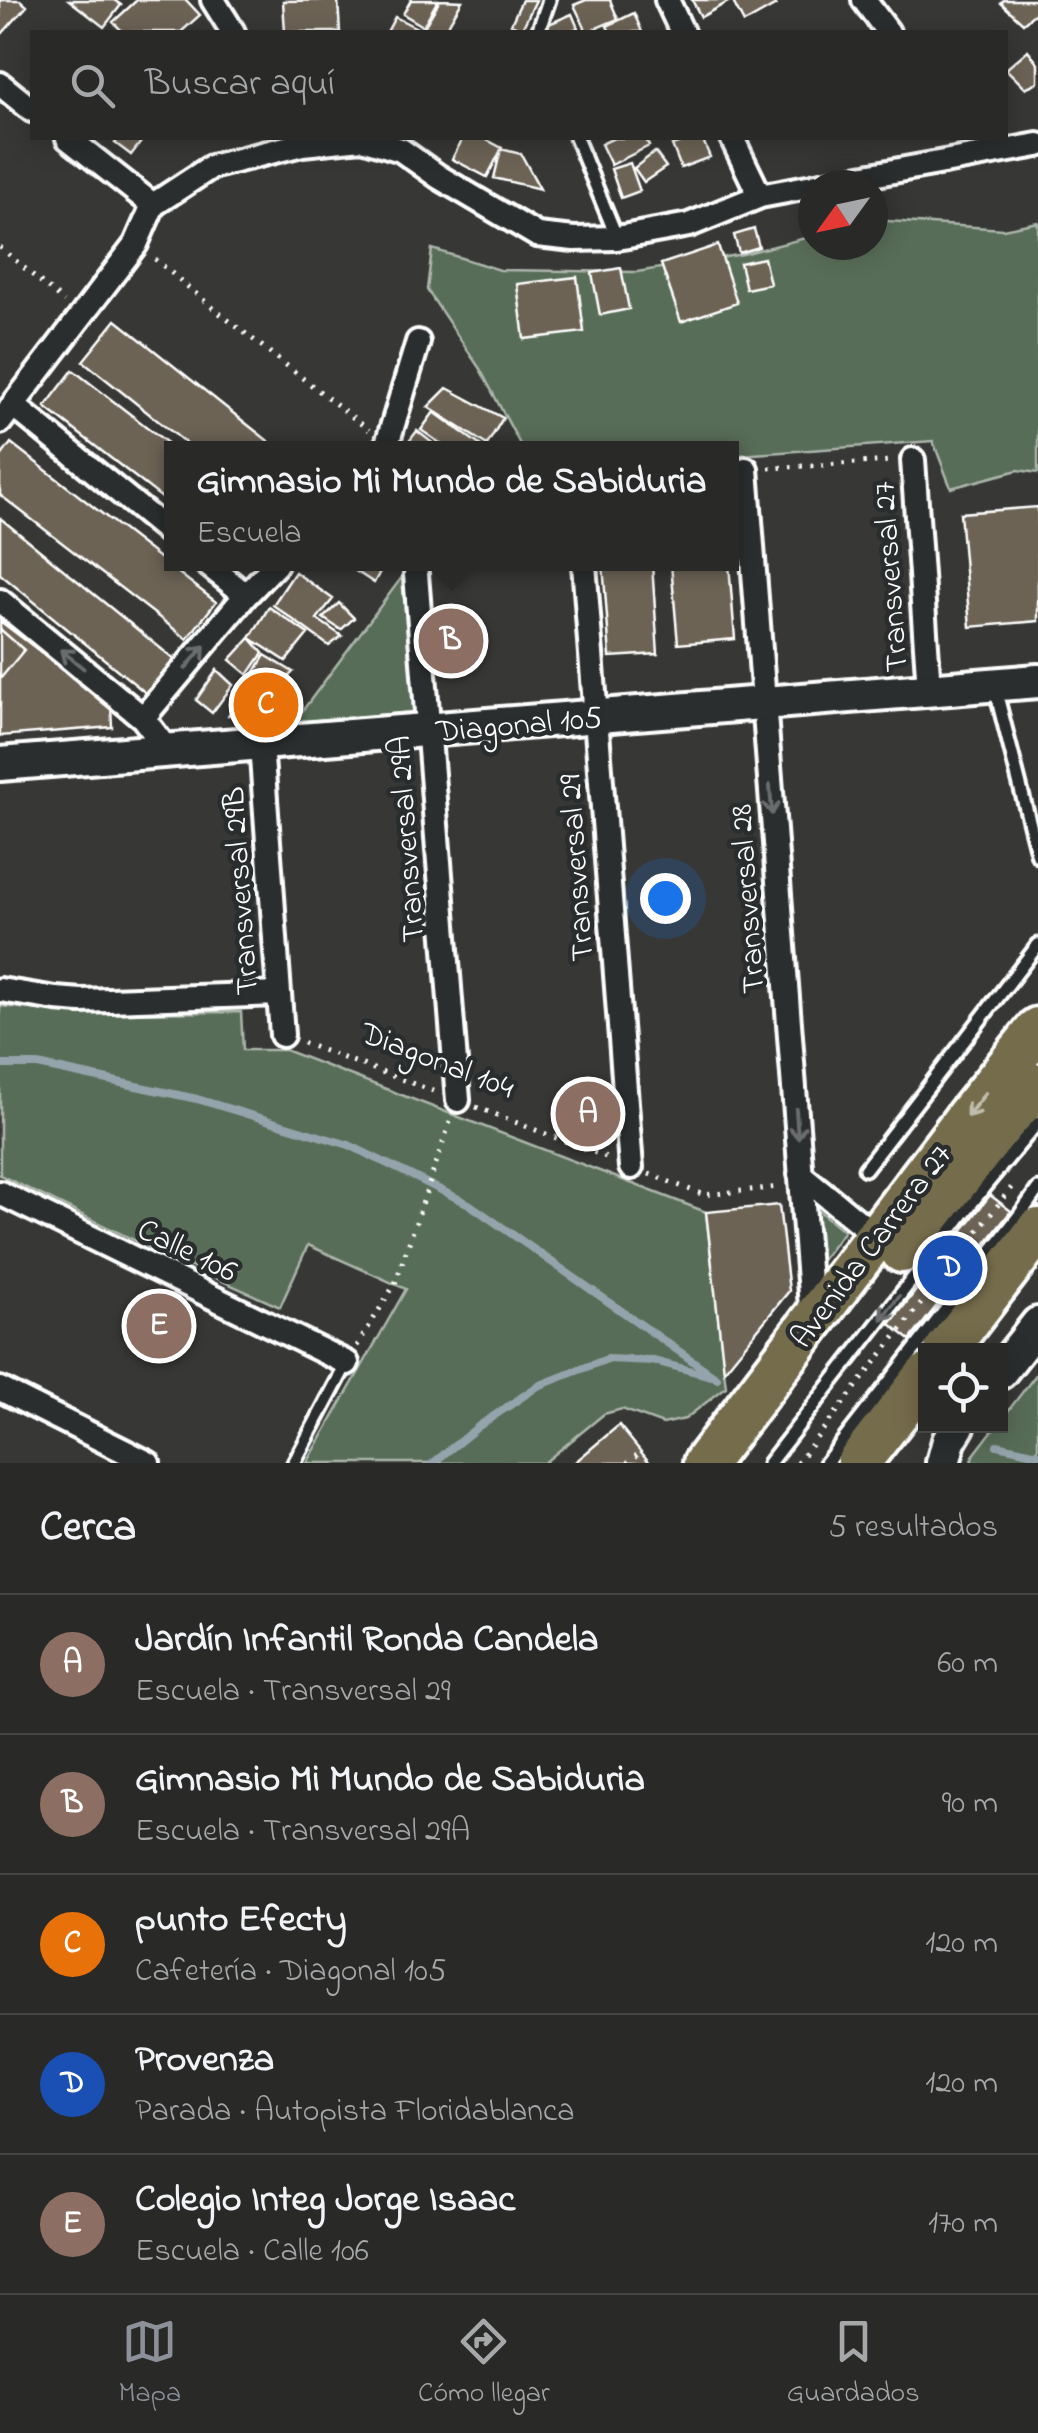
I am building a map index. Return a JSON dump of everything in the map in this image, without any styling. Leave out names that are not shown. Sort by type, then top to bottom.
[{"type":"highway","name":"Avenida Carrera 27","points":[[714,1460],[876,1237],[1038,1029]]},
{"type":"highway","points":[[714,1460],[1038,1085]]},
{"type":"highway","points":[[951,1343],[1038,1230]]},
{"type":"highway","points":[[988,1343],[1038,1279]]},
{"type":"highway","points":[[858,1463],[918,1386]]},
{"type":"highway","points":[[896,1463],[919,1433]]},
{"type":"main road","name":"Diagonal 105","points":[[0,764],[1038,681]]},
{"type":"main road","points":[[1008,1362],[1038,1324]]},
{"type":"main road","points":[[943,1463],[954,1433]]},
{"type":"street","points":[[213,0],[232,30]]},
{"type":"street","points":[[666,0],[681,30]]},
{"type":"street","points":[[864,0],[886,30]]},
{"type":"street","points":[[0,84],[30,108]]},
{"type":"street","points":[[70,140],[153,206]]},
{"type":"street","points":[[368,140],[401,150],[537,235],[618,238],[689,225],[760,196],[798,188]]},
{"type":"street","points":[[733,140],[760,196]]},
{"type":"street","points":[[164,529],[7,414],[136,244],[153,206],[211,167],[300,141]]},
{"type":"street","points":[[874,170],[970,146],[1038,144]]},
{"type":"street","points":[[387,441],[418,342]]},
{"type":"street","name":"Transversal 27","points":[[914,460],[929,689]]},
{"type":"street","name":"Transversal 28","points":[[746,469],[812,1323]]},
{"type":"street","points":[[216,571],[246,595]]},
{"type":"street","points":[[143,718],[269,571]]},
{"type":"street","name":"Transversal 29","points":[[585,571],[631,1167]]},
{"type":"street","name":"Transversal 29A","points":[[416,574],[458,1100]]},
{"type":"street","points":[[0,601],[143,718],[168,751]]},
{"type":"street","name":"Transversal 29B","points":[[261,744],[282,1035]]},
{"type":"street","points":[[0,990],[80,1001],[279,994]]},
{"type":"street","points":[[801,1180],[876,1237]]},
{"type":"street","name":"Calle 106","points":[[0,1192],[347,1363]]},
{"type":"street","points":[[0,1389],[148,1463]]},
{"type":"lane","points":[[539,30],[549,0]]},
{"type":"lane","points":[[577,140],[618,238]]},
{"type":"lane","points":[[994,684],[1038,856]]},
{"type":"lane","points":[[865,1169],[1038,945]]},
{"type":"lane","points":[[769,1463],[1038,1122]]},
{"type":"lane","points":[[826,1463],[1038,1188]]},
{"type":"lane","points":[[294,1463],[347,1363]]},
{"type":"path","points":[[136,244],[378,441]]},
{"type":"path","points":[[0,248],[82,317]]},
{"type":"path","points":[[746,469],[914,460]]},
{"type":"path","name":"Diagonal 104","points":[[282,1035],[704,1195],[801,1180]]},
{"type":"path","points":[[347,1363],[395,1284],[458,1100]]},
{"type":"path","points":[[797,1463],[1019,1178]]},
{"type":"path","points":[[627,1463],[641,1452]]},
{"type":"green space","points":[[888,221],[1003,229],[1038,222],[1038,473],[1018,470],[951,488],[933,441],[739,455],[739,441],[518,441],[480,369],[427,290],[432,249],[500,270],[637,272],[743,254],[798,240],[798,260],[888,260]]},
{"type":"green space","points":[[402,577],[414,712],[294,722]]},
{"type":"green space","points":[[0,1006],[77,1013],[241,1012],[243,1050],[285,1050],[706,1212],[726,1387],[685,1419],[663,1424],[622,1409],[604,1414],[544,1463],[307,1463],[406,1289],[308,1245],[280,1307],[0,1175]]},
{"type":"green space","points":[[814,1207],[844,1231],[820,1263]]},
{"type":"green space","points":[[1038,1372],[1038,1463],[971,1463],[991,1433],[1008,1433],[1008,1411]]},
{"type":"building","points":[[0,0],[20,0],[27,6],[0,36]]},
{"type":"building","points":[[69,0],[114,0],[121,5],[104,27]]},
{"type":"building","points":[[137,0],[186,0],[200,15],[183,30],[121,30],[113,22]]},
{"type":"building","points":[[338,0],[340,30],[285,30],[283,1]]},
{"type":"building","points":[[411,0],[438,0],[423,26],[403,14]]},
{"type":"building","points":[[440,0],[462,1],[445,30],[424,27]]},
{"type":"building","points":[[522,0],[536,0],[522,29],[511,24]]},
{"type":"building","points":[[586,0],[610,0],[618,19],[586,30],[574,5]]},
{"type":"building","points":[[692,0],[727,0],[728,2],[701,17]]},
{"type":"building","points":[[732,0],[773,0],[776,5],[744,23]]},
{"type":"building","points":[[1038,0],[1038,11],[1023,23],[1001,3]]},
{"type":"building","points":[[634,13],[641,30],[609,30],[607,26]]},
{"type":"building","points":[[572,14],[578,28],[543,30],[542,27]]},
{"type":"building","points":[[395,17],[421,30],[388,30]]},
{"type":"building","points":[[1028,50],[1038,64],[1038,82],[1025,88],[1008,67]]},
{"type":"building","points":[[117,140],[142,140],[131,155],[115,143]]},
{"type":"building","points":[[462,140],[487,140],[502,148],[487,177],[452,159]]},
{"type":"building","points":[[610,140],[646,140],[649,146],[611,165],[601,144]]},
{"type":"building","points":[[703,140],[710,157],[681,168],[672,145]]},
{"type":"building","points":[[501,149],[521,154],[540,189],[494,178]]},
{"type":"building","points":[[655,152],[666,167],[644,182],[634,168]]},
{"type":"building","points":[[630,163],[640,191],[621,198],[611,169]]},
{"type":"building","points":[[754,229],[759,247],[739,253],[734,235]]},
{"type":"building","points":[[718,245],[737,303],[681,322],[661,264]]},
{"type":"building","points":[[764,258],[770,284],[746,289],[740,263]]},
{"type":"building","points":[[621,268],[629,309],[600,315],[592,273]]},
{"type":"building","points":[[577,277],[584,332],[524,339],[517,284]]},
{"type":"building","points":[[116,320],[268,441],[183,441],[83,361]]},
{"type":"building","points":[[73,370],[165,441],[164,500],[45,407]]},
{"type":"building","points":[[447,388],[503,418],[489,441],[481,441],[428,407]]},
{"type":"building","points":[[434,412],[474,441],[437,441],[421,430]]},
{"type":"building","points":[[417,431],[430,441],[409,441]]},
{"type":"building","points":[[11,443],[164,562],[164,571],[176,571],[216,602],[187,639],[0,495],[0,458]]},
{"type":"building","points":[[1038,507],[1038,621],[970,627],[960,513]]},
{"type":"building","points":[[0,518],[175,660],[147,694],[0,574]]},
{"type":"building","points":[[356,571],[380,571],[374,583]]},
{"type":"building","points":[[604,571],[652,571],[658,654],[610,657]]},
{"type":"building","points":[[672,571],[730,571],[735,639],[678,644]]},
{"type":"building","points":[[295,572],[333,599],[317,619],[342,636],[329,646],[273,605]]},
{"type":"building","points":[[339,603],[354,618],[341,630],[323,618]]},
{"type":"building","points":[[269,607],[308,634],[286,661],[250,638]]},
{"type":"building","points":[[0,621],[111,705],[112,727],[0,736]]},
{"type":"building","points":[[0,629],[24,650],[0,679]]},
{"type":"building","points":[[250,638],[263,653],[248,675],[230,660]]},
{"type":"building","points":[[265,655],[293,672],[275,691],[253,675]]},
{"type":"building","points":[[217,670],[233,685],[212,713],[196,700]]},
{"type":"building","points":[[252,678],[288,707],[229,715]]},
{"type":"building","points":[[990,1195],[1011,1211],[910,1340],[890,1324]]},
{"type":"building","points":[[779,1205],[789,1291],[724,1371],[706,1212]]},
{"type":"building","points":[[619,1425],[650,1463],[574,1463]]},
{"type":"waterway","points":[[0,1065],[38,1065],[197,1099],[349,1145],[469,1204],[717,1378]]},
{"type":"waterway","points":[[433,1463],[538,1386],[607,1359],[654,1361],[711,1376]]},
{"type":"waterway","points":[[997,1445],[1038,1454]]},
{"type":"place","name":"Gimnasio Mi Mundo de Sabiduria","points":[[451,641]]},
{"type":"place","name":"punto Efecty","points":[[266,705]]},
{"type":"place","name":"Jardín Infantil Ronda Candela","points":[[588,1114]]},
{"type":"place","name":"Provenza","points":[[950,1268]]},
{"type":"place","name":"Colegio Integ Jorge Isaac","points":[[159,1326]]}]
